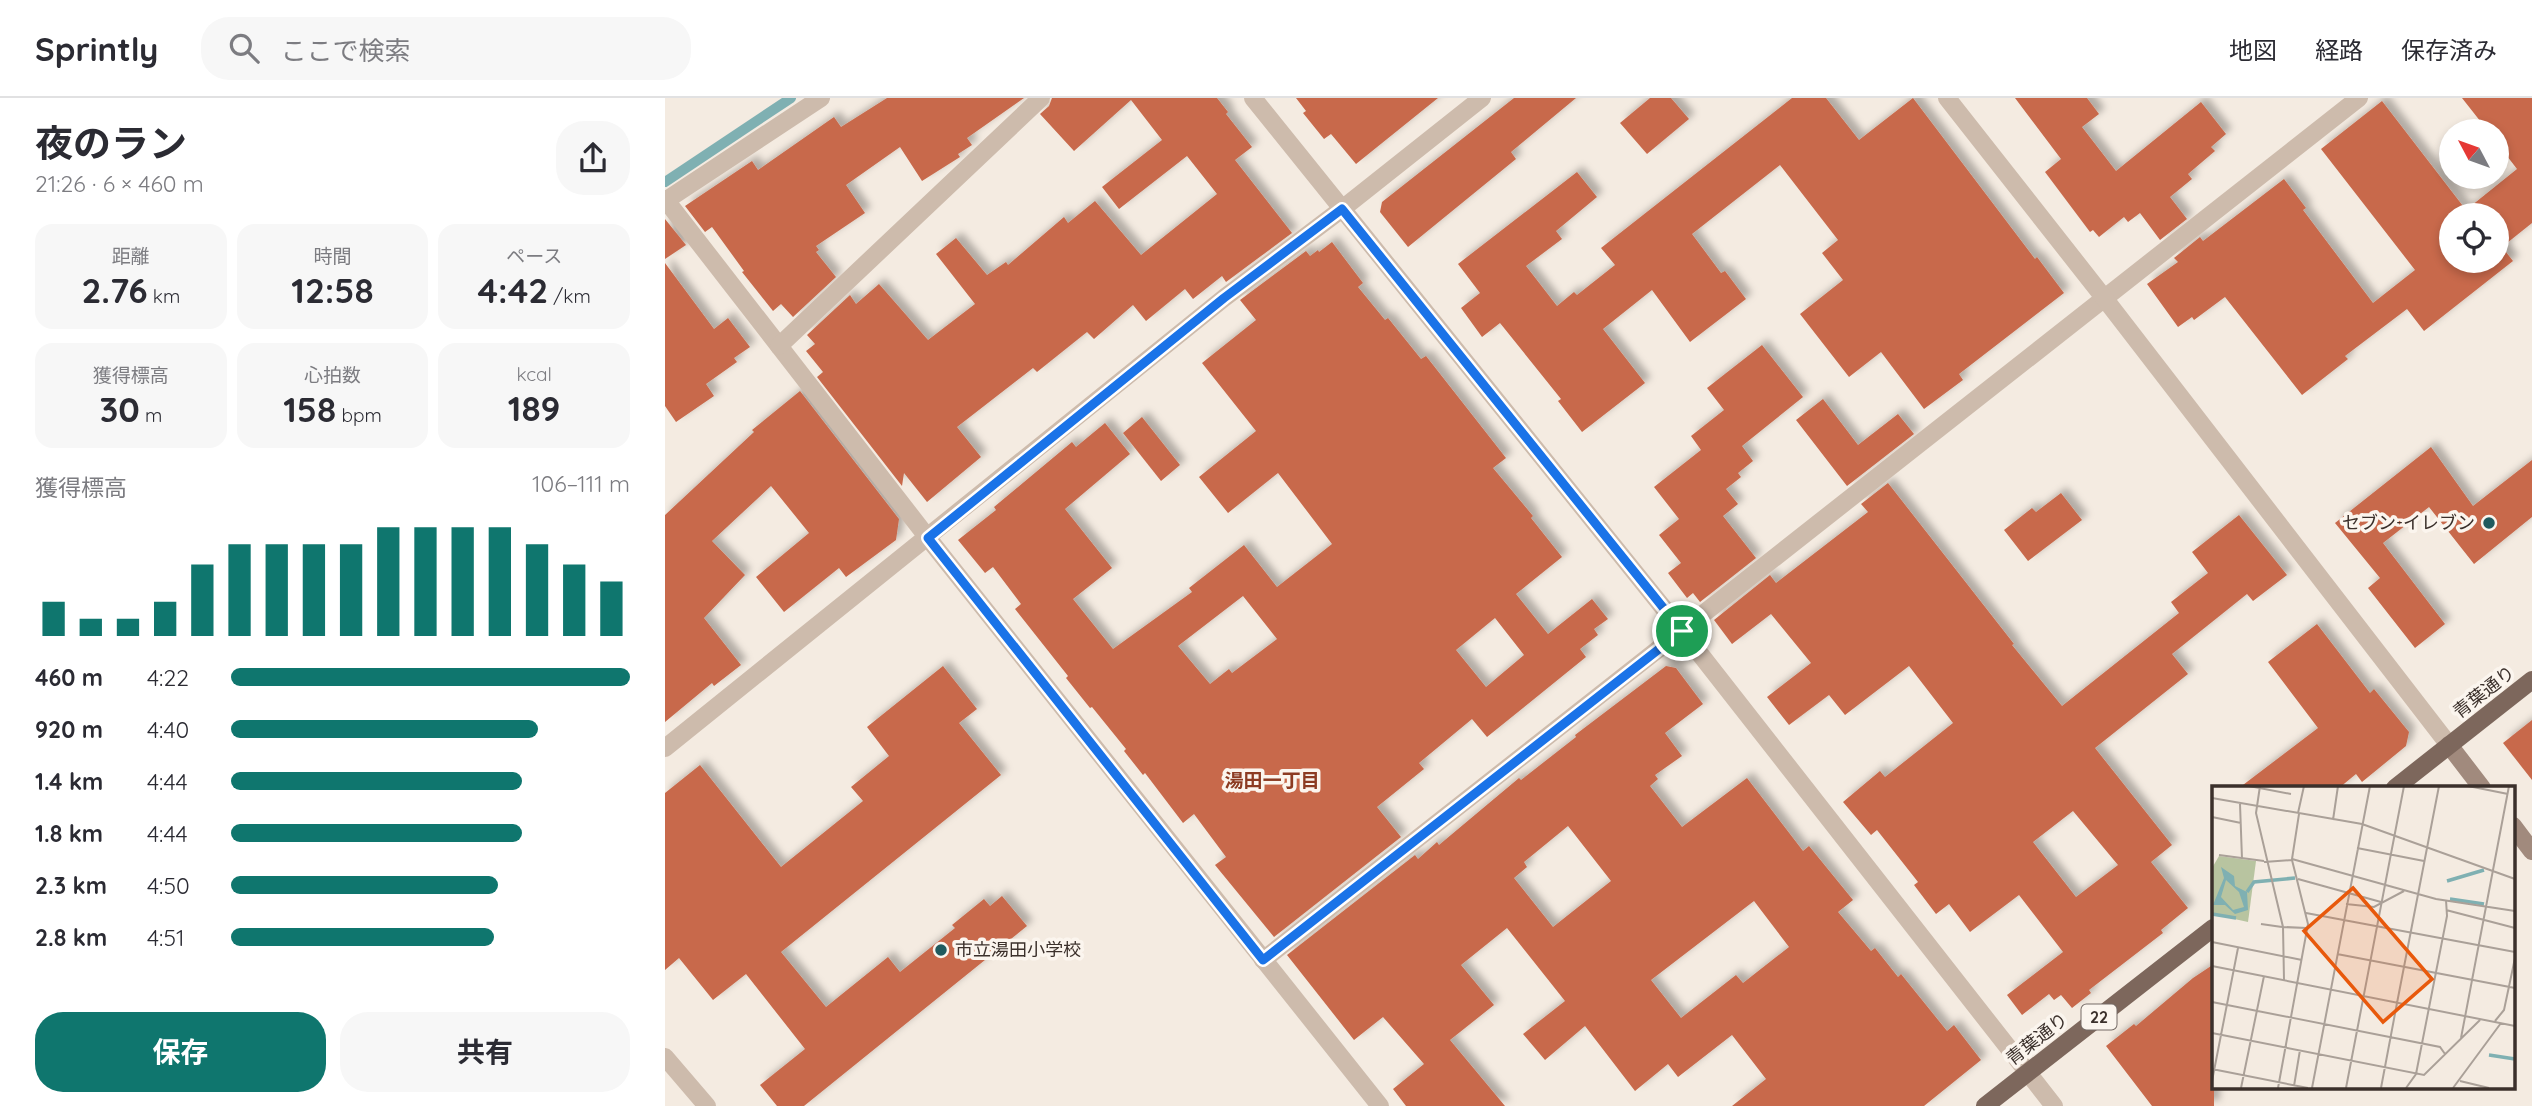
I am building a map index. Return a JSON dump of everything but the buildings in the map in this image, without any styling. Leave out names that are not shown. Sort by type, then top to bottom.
[{"type":"main road","name":"青葉通り","points":[[2398,786],[2532,680]]},
{"type":"main road","points":[[2449,745],[2480,786]]},
{"type":"main road","points":[[2515,829],[2532,850]]},
{"type":"main road","name":"青葉通り","points":[[1985,1106],[2212,930]]},
{"type":"street","points":[[821,98],[665,200],[928,538],[1380,1106]]},
{"type":"street","points":[[779,346],[1041,98]]},
{"type":"street","points":[[1253,98],[1682,631],[2054,1106]]},
{"type":"street","points":[[665,748],[1224,298],[1482,98]]},
{"type":"street","points":[[1947,98],[2449,745]]},
{"type":"street","points":[[1263,960],[2359,98]]},
{"type":"street","points":[[665,1057],[707,1106]]},
{"type":"waterway","points":[[665,182],[791,98]]},
{"type":"place","name":"セブン-イレブン","points":[[2489,523]]},
{"type":"place","name":"市立湯田小学校","points":[[941,950]]},
{"type":"district","name":"湯田一丁目","points":[[1272,780]]},
{"type":"route","points":[[1342,209],[1682,631],[1263,960],[928,538],[1224,298],[1342,209]]}]
